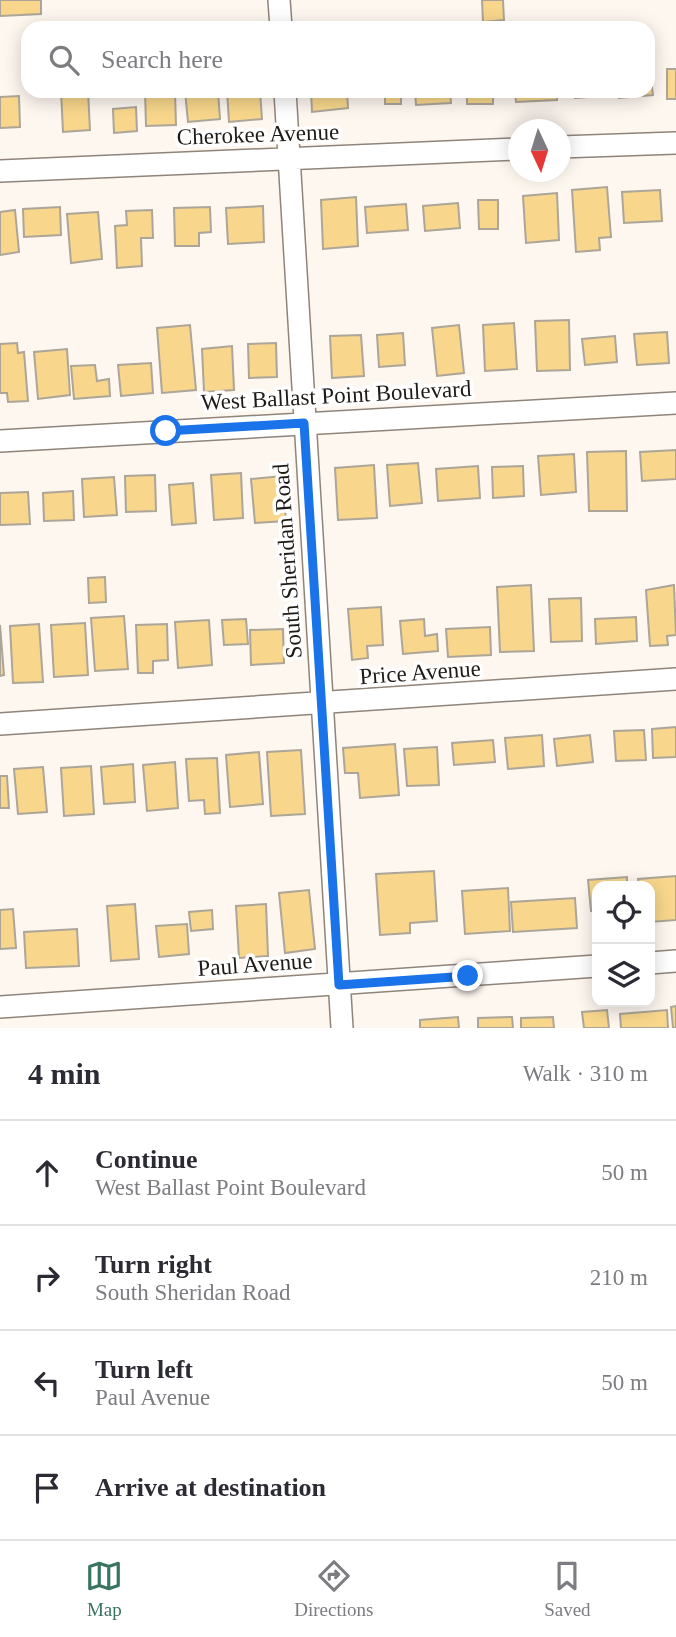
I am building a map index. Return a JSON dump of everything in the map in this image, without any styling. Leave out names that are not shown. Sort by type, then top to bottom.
[{"type":"street","points":[[279,0],[280,21]]},
{"type":"street","name":"South Sheridan Road","points":[[285,98],[342,1028]]},
{"type":"street","points":[[571,147],[676,143]]},
{"type":"street","name":"Cherokee Avenue","points":[[0,171],[508,149]]},
{"type":"street","name":"West Ballast Point Boulevard","points":[[0,441],[676,403]]},
{"type":"street","name":"Price Avenue","points":[[0,724],[676,680]]},
{"type":"street","points":[[655,962],[676,961]]},
{"type":"street","name":"Paul Avenue","points":[[0,1007],[592,966]]},
{"type":"building","points":[[0,0],[41,0],[41,14],[0,16]]},
{"type":"building","points":[[482,0],[503,0],[504,20],[483,21]]},
{"type":"building","points":[[667,69],[676,69],[676,99],[667,99]]},
{"type":"building","points":[[19,96],[20,127],[0,128],[0,97]]},
{"type":"building","points":[[61,98],[88,98],[90,130],[63,132]]},
{"type":"building","points":[[145,98],[175,98],[176,125],[146,126]]},
{"type":"building","points":[[186,98],[218,98],[220,119],[188,122]]},
{"type":"building","points":[[227,98],[260,98],[262,119],[229,122]]},
{"type":"building","points":[[311,98],[347,98],[348,108],[312,112]]},
{"type":"building","points":[[385,98],[401,98],[401,104],[385,104]]},
{"type":"building","points":[[416,98],[451,98],[451,103],[416,105]]},
{"type":"building","points":[[467,98],[493,98],[493,104],[467,104]]},
{"type":"building","points":[[516,98],[557,98],[557,100],[516,102]]},
{"type":"building","points":[[136,107],[137,131],[114,133],[113,109]]},
{"type":"building","points":[[607,187],[611,237],[599,238],[600,250],[576,252],[572,190]]},
{"type":"building","points":[[660,190],[662,221],[624,223],[622,192]]},
{"type":"building","points":[[557,193],[559,240],[526,243],[523,196]]},
{"type":"building","points":[[356,197],[358,246],[323,249],[321,200]]},
{"type":"building","points":[[478,200],[498,200],[498,229],[479,229]]},
{"type":"building","points":[[458,203],[460,228],[425,231],[423,206]]},
{"type":"building","points":[[406,204],[408,230],[367,233],[365,207]]},
{"type":"building","points":[[263,206],[264,242],[228,244],[226,208]]},
{"type":"building","points":[[60,207],[61,235],[24,237],[23,209]]},
{"type":"building","points":[[210,207],[211,232],[199,233],[199,246],[175,246],[174,208]]},
{"type":"building","points":[[15,210],[19,252],[0,255],[0,212]]},
{"type":"building","points":[[152,210],[153,238],[141,238],[142,266],[117,268],[115,226],[127,225],[126,211]]},
{"type":"building","points":[[98,212],[102,259],[71,263],[67,214]]},
{"type":"building","points":[[569,320],[570,370],[537,371],[535,321]]},
{"type":"building","points":[[514,323],[517,369],[485,371],[483,325]]},
{"type":"building","points":[[190,325],[196,390],[162,393],[157,328]]},
{"type":"building","points":[[459,325],[464,373],[437,376],[432,328]]},
{"type":"building","points":[[667,332],[669,363],[637,365],[634,334]]},
{"type":"building","points":[[403,333],[405,365],[379,367],[377,335]]},
{"type":"building","points":[[361,335],[364,376],[332,378],[330,336]]},
{"type":"building","points":[[615,336],[617,362],[585,365],[582,339]]},
{"type":"building","points":[[17,343],[18,353],[24,352],[28,401],[8,402],[7,393],[0,393],[0,344]]},
{"type":"building","points":[[276,343],[277,377],[249,378],[248,344]]},
{"type":"building","points":[[232,346],[234,390],[204,392],[202,349]]},
{"type":"building","points":[[67,349],[70,395],[38,399],[34,352]]},
{"type":"building","points":[[151,363],[153,393],[121,396],[118,365]]},
{"type":"building","points":[[95,365],[97,381],[109,379],[110,396],[74,399],[71,366]]},
{"type":"building","points":[[676,450],[676,479],[642,481],[640,452]]},
{"type":"building","points":[[626,451],[627,511],[589,511],[587,452]]},
{"type":"building","points":[[574,454],[576,492],[541,495],[538,456]]},
{"type":"building","points":[[418,463],[422,503],[390,506],[387,465]]},
{"type":"building","points":[[374,465],[377,518],[338,520],[335,468]]},
{"type":"building","points":[[478,466],[480,498],[438,501],[436,469]]},
{"type":"building","points":[[523,466],[524,496],[493,498],[492,467]]},
{"type":"building","points":[[241,473],[243,518],[214,520],[211,475]]},
{"type":"building","points":[[155,475],[156,511],[126,512],[125,476]]},
{"type":"building","points":[[282,476],[286,521],[255,523],[251,479]]},
{"type":"building","points":[[114,477],[117,515],[84,517],[82,479]]},
{"type":"building","points":[[193,483],[196,523],[172,525],[169,485]]},
{"type":"building","points":[[73,491],[74,520],[44,521],[43,493]]},
{"type":"building","points":[[28,492],[30,524],[0,525],[0,493]]},
{"type":"building","points":[[105,577],[106,602],[89,603],[88,578]]},
{"type":"building","points":[[531,585],[534,651],[500,652],[497,587]]},
{"type":"building","points":[[674,585],[676,635],[667,636],[668,645],[650,646],[646,590]]},
{"type":"building","points":[[581,598],[582,641],[551,642],[549,599]]},
{"type":"building","points":[[381,607],[383,645],[367,646],[368,658],[352,660],[348,609]]},
{"type":"building","points":[[124,616],[128,669],[95,671],[91,618]]},
{"type":"building","points":[[636,617],[637,641],[596,644],[595,619]]},
{"type":"building","points":[[246,619],[248,644],[224,645],[222,620]]},
{"type":"building","points":[[424,619],[425,636],[437,634],[438,651],[403,654],[400,621]]},
{"type":"building","points":[[209,620],[212,665],[178,668],[175,622]]},
{"type":"building","points":[[85,623],[88,675],[54,677],[51,625]]},
{"type":"building","points":[[39,624],[43,682],[13,683],[10,626]]},
{"type":"building","points":[[167,624],[168,660],[153,661],[153,673],[138,673],[136,625]]},
{"type":"building","points":[[0,625],[4,675],[0,676]]},
{"type":"building","points":[[490,627],[491,655],[448,657],[446,629]]},
{"type":"building","points":[[283,629],[284,663],[251,665],[250,630]]},
{"type":"building","points":[[676,727],[676,757],[653,758],[652,729]]},
{"type":"building","points":[[644,730],[646,760],[616,761],[614,731]]},
{"type":"building","points":[[542,735],[544,766],[508,769],[505,738]]},
{"type":"building","points":[[590,735],[593,762],[557,766],[554,739]]},
{"type":"building","points":[[493,740],[495,762],[454,765],[452,743]]},
{"type":"building","points":[[395,744],[399,795],[360,798],[358,773],[345,773],[343,748]]},
{"type":"building","points":[[437,747],[439,785],[407,786],[404,749]]},
{"type":"building","points":[[301,750],[305,814],[271,816],[267,752]]},
{"type":"building","points":[[259,752],[263,804],[230,807],[226,755]]},
{"type":"building","points":[[217,758],[220,813],[205,814],[204,800],[189,801],[186,759]]},
{"type":"building","points":[[175,762],[178,808],[147,811],[143,765]]},
{"type":"building","points":[[133,764],[135,802],[104,804],[101,767]]},
{"type":"building","points":[[91,766],[94,814],[64,816],[61,768]]},
{"type":"building","points":[[43,767],[47,812],[18,814],[14,769]]},
{"type":"building","points":[[0,776],[7,776],[9,808],[0,808]]},
{"type":"building","points":[[434,871],[437,921],[410,923],[410,933],[380,935],[376,874]]},
{"type":"building","points":[[676,876],[676,920],[655,922],[655,881],[638,879]]},
{"type":"building","points":[[627,877],[627,881],[592,881],[591,911],[588,880]]},
{"type":"building","points":[[508,888],[510,931],[465,934],[462,891]]},
{"type":"building","points":[[309,890],[315,949],[285,953],[279,893]]},
{"type":"building","points":[[575,898],[577,928],[513,932],[511,902]]},
{"type":"building","points":[[135,904],[139,959],[111,961],[107,906]]},
{"type":"building","points":[[266,904],[268,956],[239,958],[236,906]]},
{"type":"building","points":[[13,909],[16,948],[0,949],[0,910]]},
{"type":"building","points":[[212,910],[213,929],[191,931],[189,912]]},
{"type":"building","points":[[187,924],[189,954],[159,957],[156,926]]},
{"type":"building","points":[[77,929],[79,966],[26,968],[24,932]]},
{"type":"building","points":[[676,1006],[676,1028],[673,1028],[671,1007]]},
{"type":"building","points":[[607,1010],[609,1028],[584,1028],[582,1012]]},
{"type":"building","points":[[667,1010],[668,1028],[621,1028],[620,1014]]},
{"type":"building","points":[[458,1017],[459,1028],[420,1028],[420,1020]]},
{"type":"building","points":[[512,1017],[513,1028],[478,1028],[478,1018]]},
{"type":"building","points":[[553,1017],[554,1028],[521,1028],[521,1018]]},
{"type":"route","points":[[166,431],[304,423],[339,985],[468,976]]}]
